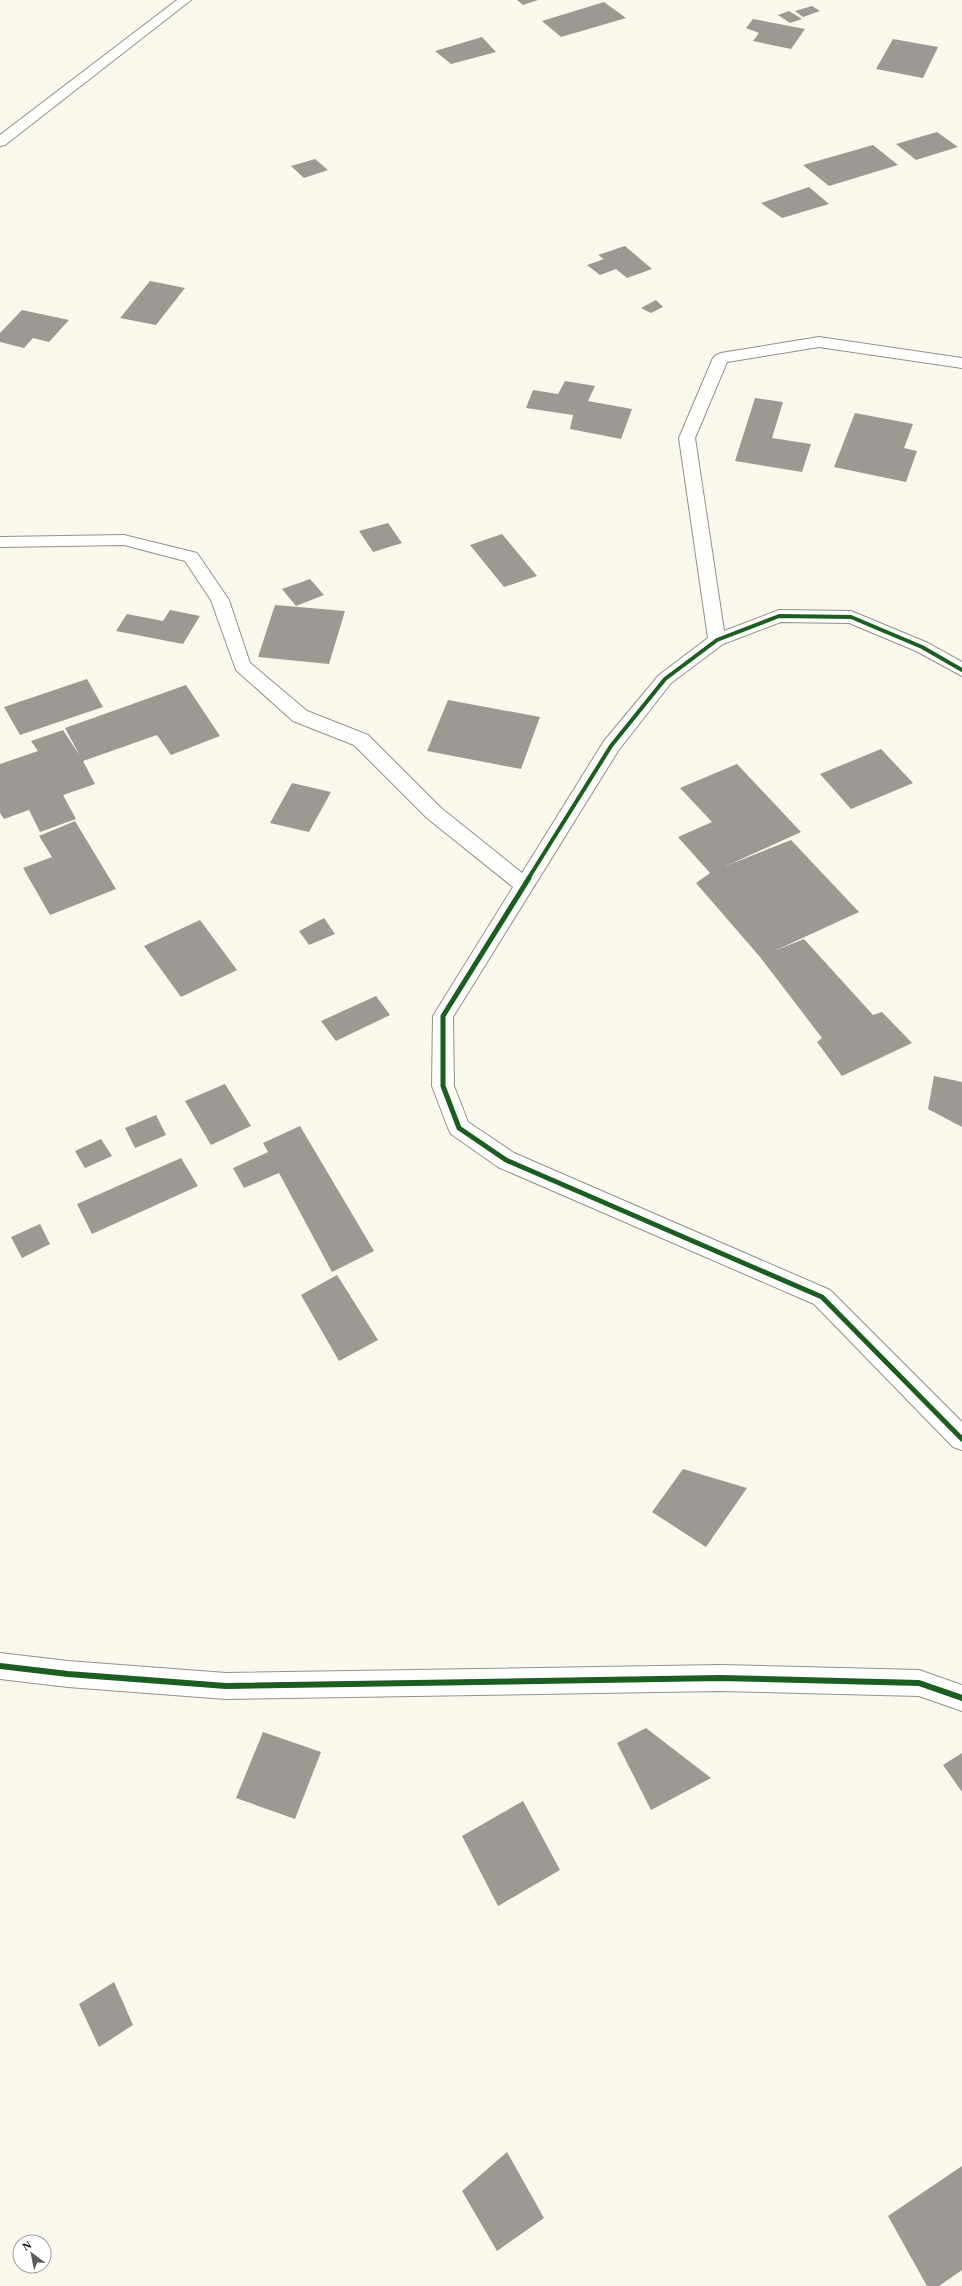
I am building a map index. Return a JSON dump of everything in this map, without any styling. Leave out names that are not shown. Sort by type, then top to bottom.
[{"type":"street","points":[[0,142],[185,0]]},
{"type":"street","points":[[0,123],[18,128]]},
{"type":"street","points":[[716,640],[687,438],[721,358],[819,342],[962,363]]},
{"type":"street","points":[[2,542],[124,540],[191,557],[220,600],[242,666],[300,716],[361,740],[434,813],[524,885]]},
{"type":"street","points":[[962,670],[922,647],[851,617],[779,616],[716,640],[665,680],[611,746],[443,1016],[444,1086],[459,1128],[506,1160],[822,1297],[962,1439]]},
{"type":"street","points":[[0,1666],[68,1674],[226,1686],[720,1678],[919,1683],[962,1698]]},
{"type":"building","points":[[517,0],[538,0],[523,5]]},
{"type":"building","points":[[604,2],[626,18],[561,37],[542,21]]},
{"type":"building","points":[[812,6],[820,11],[803,17],[795,11]]},
{"type":"building","points":[[789,11],[802,19],[790,23],[778,15]]},
{"type":"building","points":[[753,19],[805,29],[791,49],[753,41],[759,33],[746,28]]},
{"type":"building","points":[[482,37],[496,52],[451,64],[435,51]]},
{"type":"building","points":[[893,39],[938,47],[923,78],[876,69]]},
{"type":"building","points":[[937,132],[958,147],[916,160],[896,144]]},
{"type":"building","points":[[873,145],[898,165],[829,186],[803,165]]},
{"type":"building","points":[[315,159],[328,170],[304,178],[291,166]]},
{"type":"building","points":[[809,187],[829,204],[782,218],[761,203]]},
{"type":"building","points":[[625,246],[652,269],[627,278],[616,269],[600,275],[587,265],[604,259],[598,255]]},
{"type":"building","points":[[150,281],[185,288],[156,325],[120,318]]},
{"type":"building","points":[[656,300],[663,307],[651,313],[641,308]]},
{"type":"building","points":[[22,310],[69,320],[49,342],[33,338],[24,348],[0,342],[0,333]]},
{"type":"building","points":[[565,381],[595,386],[588,401],[632,409],[621,439],[570,429],[573,415],[526,408],[533,390],[558,394]]},
{"type":"building","points":[[755,398],[783,402],[772,438],[811,444],[802,472],[735,461]]},
{"type":"building","points":[[855,413],[913,424],[904,448],[917,451],[906,482],[834,467]]},
{"type":"building","points":[[388,523],[402,543],[373,552],[359,531]]},
{"type":"building","points":[[502,534],[537,576],[504,587],[470,545]]},
{"type":"building","points":[[310,579],[324,595],[296,606],[282,589]]},
{"type":"building","points":[[275,605],[345,611],[329,664],[258,657]]},
{"type":"building","points":[[170,610],[200,616],[183,644],[116,631],[127,614],[163,621]]},
{"type":"building","points":[[87,679],[103,707],[20,735],[4,707]]},
{"type":"building","points":[[186,685],[220,736],[171,755],[157,735],[83,761],[95,784],[63,795],[76,819],[40,832],[29,810],[4,819],[0,813],[0,764],[38,751],[31,741],[63,730],[80,756],[65,728]]},
{"type":"building","points":[[448,700],[540,717],[521,769],[427,751]]},
{"type":"building","points":[[881,749],[913,783],[851,809],[820,774]]},
{"type":"building","points":[[737,764],[801,832],[726,866],[791,840],[859,912],[774,951],[804,939],[873,1015],[882,1012],[912,1043],[842,1076],[817,1042],[822,1038],[760,957],[696,883],[710,873],[678,837],[712,822],[680,788]]},
{"type":"building","points":[[292,783],[331,792],[309,832],[270,823]]},
{"type":"building","points":[[75,821],[116,889],[50,915],[23,868],[52,857],[39,836]]},
{"type":"building","points":[[324,918],[335,934],[309,945],[299,931]]},
{"type":"building","points":[[200,920],[237,970],[181,997],[144,946]]},
{"type":"building","points":[[376,996],[390,1015],[336,1041],[321,1021]]},
{"type":"building","points":[[934,1076],[962,1082],[962,1127],[928,1109]]},
{"type":"building","points":[[225,1084],[251,1126],[211,1145],[185,1101]]},
{"type":"building","points":[[156,1115],[166,1135],[135,1148],[125,1128]]},
{"type":"building","points":[[300,1126],[374,1251],[332,1272],[279,1173],[244,1188],[233,1168],[268,1152],[263,1143]]},
{"type":"building","points":[[101,1139],[112,1156],[85,1168],[75,1151]]},
{"type":"building","points":[[181,1158],[198,1186],[92,1234],[77,1204]]},
{"type":"building","points":[[40,1224],[50,1244],[22,1258],[11,1237]]},
{"type":"building","points":[[337,1275],[378,1340],[339,1361],[301,1295]]},
{"type":"building","points":[[683,1469],[747,1488],[706,1547],[652,1512]]},
{"type":"building","points":[[646,1728],[711,1778],[651,1810],[617,1743]]},
{"type":"building","points":[[263,1732],[321,1752],[295,1819],[236,1798]]},
{"type":"building","points":[[962,1753],[962,1792],[943,1765]]},
{"type":"building","points":[[523,1801],[560,1870],[498,1906],[462,1836]]},
{"type":"building","points":[[114,1982],[133,2025],[99,2047],[79,2004]]},
{"type":"building","points":[[507,2152],[544,2218],[497,2251],[462,2191]]},
{"type":"building","points":[[962,2166],[962,2270],[939,2286],[927,2286],[888,2216]]},
{"type":"cycle path","points":[[962,670],[922,647],[851,617],[779,616],[717,640],[665,679],[611,746],[443,1016],[443,1086],[459,1128],[506,1160],[822,1297],[962,1439]]},
{"type":"cycle path","points":[[0,1666],[68,1674],[226,1686],[720,1678],[919,1683],[962,1698]]}]
